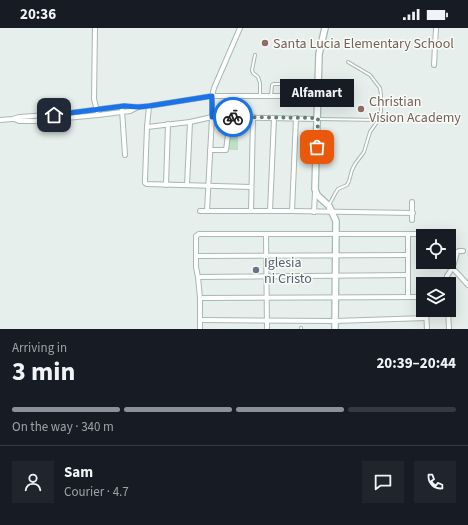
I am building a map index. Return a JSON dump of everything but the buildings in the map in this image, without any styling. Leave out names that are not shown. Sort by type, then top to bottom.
[{"type":"street","points":[[95,28],[94,99],[98,115]]},
{"type":"street","points":[[207,211],[212,96],[240,28]]},
{"type":"street","points":[[314,212],[319,54],[325,28]]},
{"type":"street","points":[[434,65],[436,28]]},
{"type":"street","points":[[62,117],[122,106],[149,106],[212,96],[318,96]]},
{"type":"street","points":[[122,106],[125,155]]},
{"type":"street","points":[[149,106],[145,183],[166,185],[251,187]]},
{"type":"street","points":[[0,120],[19,117],[46,118],[98,115],[130,111],[138,107]]},
{"type":"street","points":[[147,127],[190,122],[212,117],[318,118]]},
{"type":"street","points":[[251,211],[253,117]]},
{"type":"street","points":[[270,211],[274,118]]},
{"type":"street","points":[[292,211],[296,118]]},
{"type":"street","points":[[187,185],[190,122]]},
{"type":"street","points":[[166,185],[168,124]]},
{"type":"street","points":[[210,150],[226,150],[228,134]]},
{"type":"street","points":[[315,189],[317,195],[330,208],[336,221],[335,329]]},
{"type":"street","points":[[412,202],[412,220]]},
{"type":"street","points":[[200,211],[314,212],[330,208],[412,213]]},
{"type":"street","points":[[200,329],[200,298],[196,267],[196,236],[199,234],[416,234]]},
{"type":"street","points":[[266,234],[267,329]]},
{"type":"street","points":[[408,234],[408,297]]},
{"type":"street","points":[[456,258],[458,251],[463,251]]},
{"type":"street","points":[[196,256],[408,255]]},
{"type":"street","points":[[447,277],[453,269],[468,285]]},
{"type":"street","points":[[198,277],[408,276]]},
{"type":"street","points":[[200,298],[416,298]]},
{"type":"street","points":[[448,317],[449,329]]},
{"type":"street","points":[[200,320],[335,321],[426,318],[427,329]]},
{"type":"lane","points":[[255,55],[252,70],[258,77],[260,83],[260,96]]},
{"type":"lane","points":[[330,208],[338,189],[347,185],[352,170],[364,152],[370,132],[379,120],[381,112],[380,88],[370,75],[348,62]]},
{"type":"lane","points":[[271,96],[272,85],[288,84]]},
{"type":"lane","points":[[318,118],[379,120]]},
{"type":"green space","points":[[228,133],[238,133],[238,150],[228,150]]},
{"type":"way so far","points":[[233,117],[318,118],[317,147]]},
{"type":"place","name":"Santa Lucia Elementary School","points":[[265,43]]},
{"type":"place","name":"Christian Vision Academy","points":[[361,109]]},
{"type":"place","name":"Alfamart","points":[[317,147]]},
{"type":"place","name":"Iglesia ni Cristo","points":[[256,270]]},
{"type":"route","points":[[54,115],[124,106],[149,106],[212,96],[212,117],[233,117]]}]
